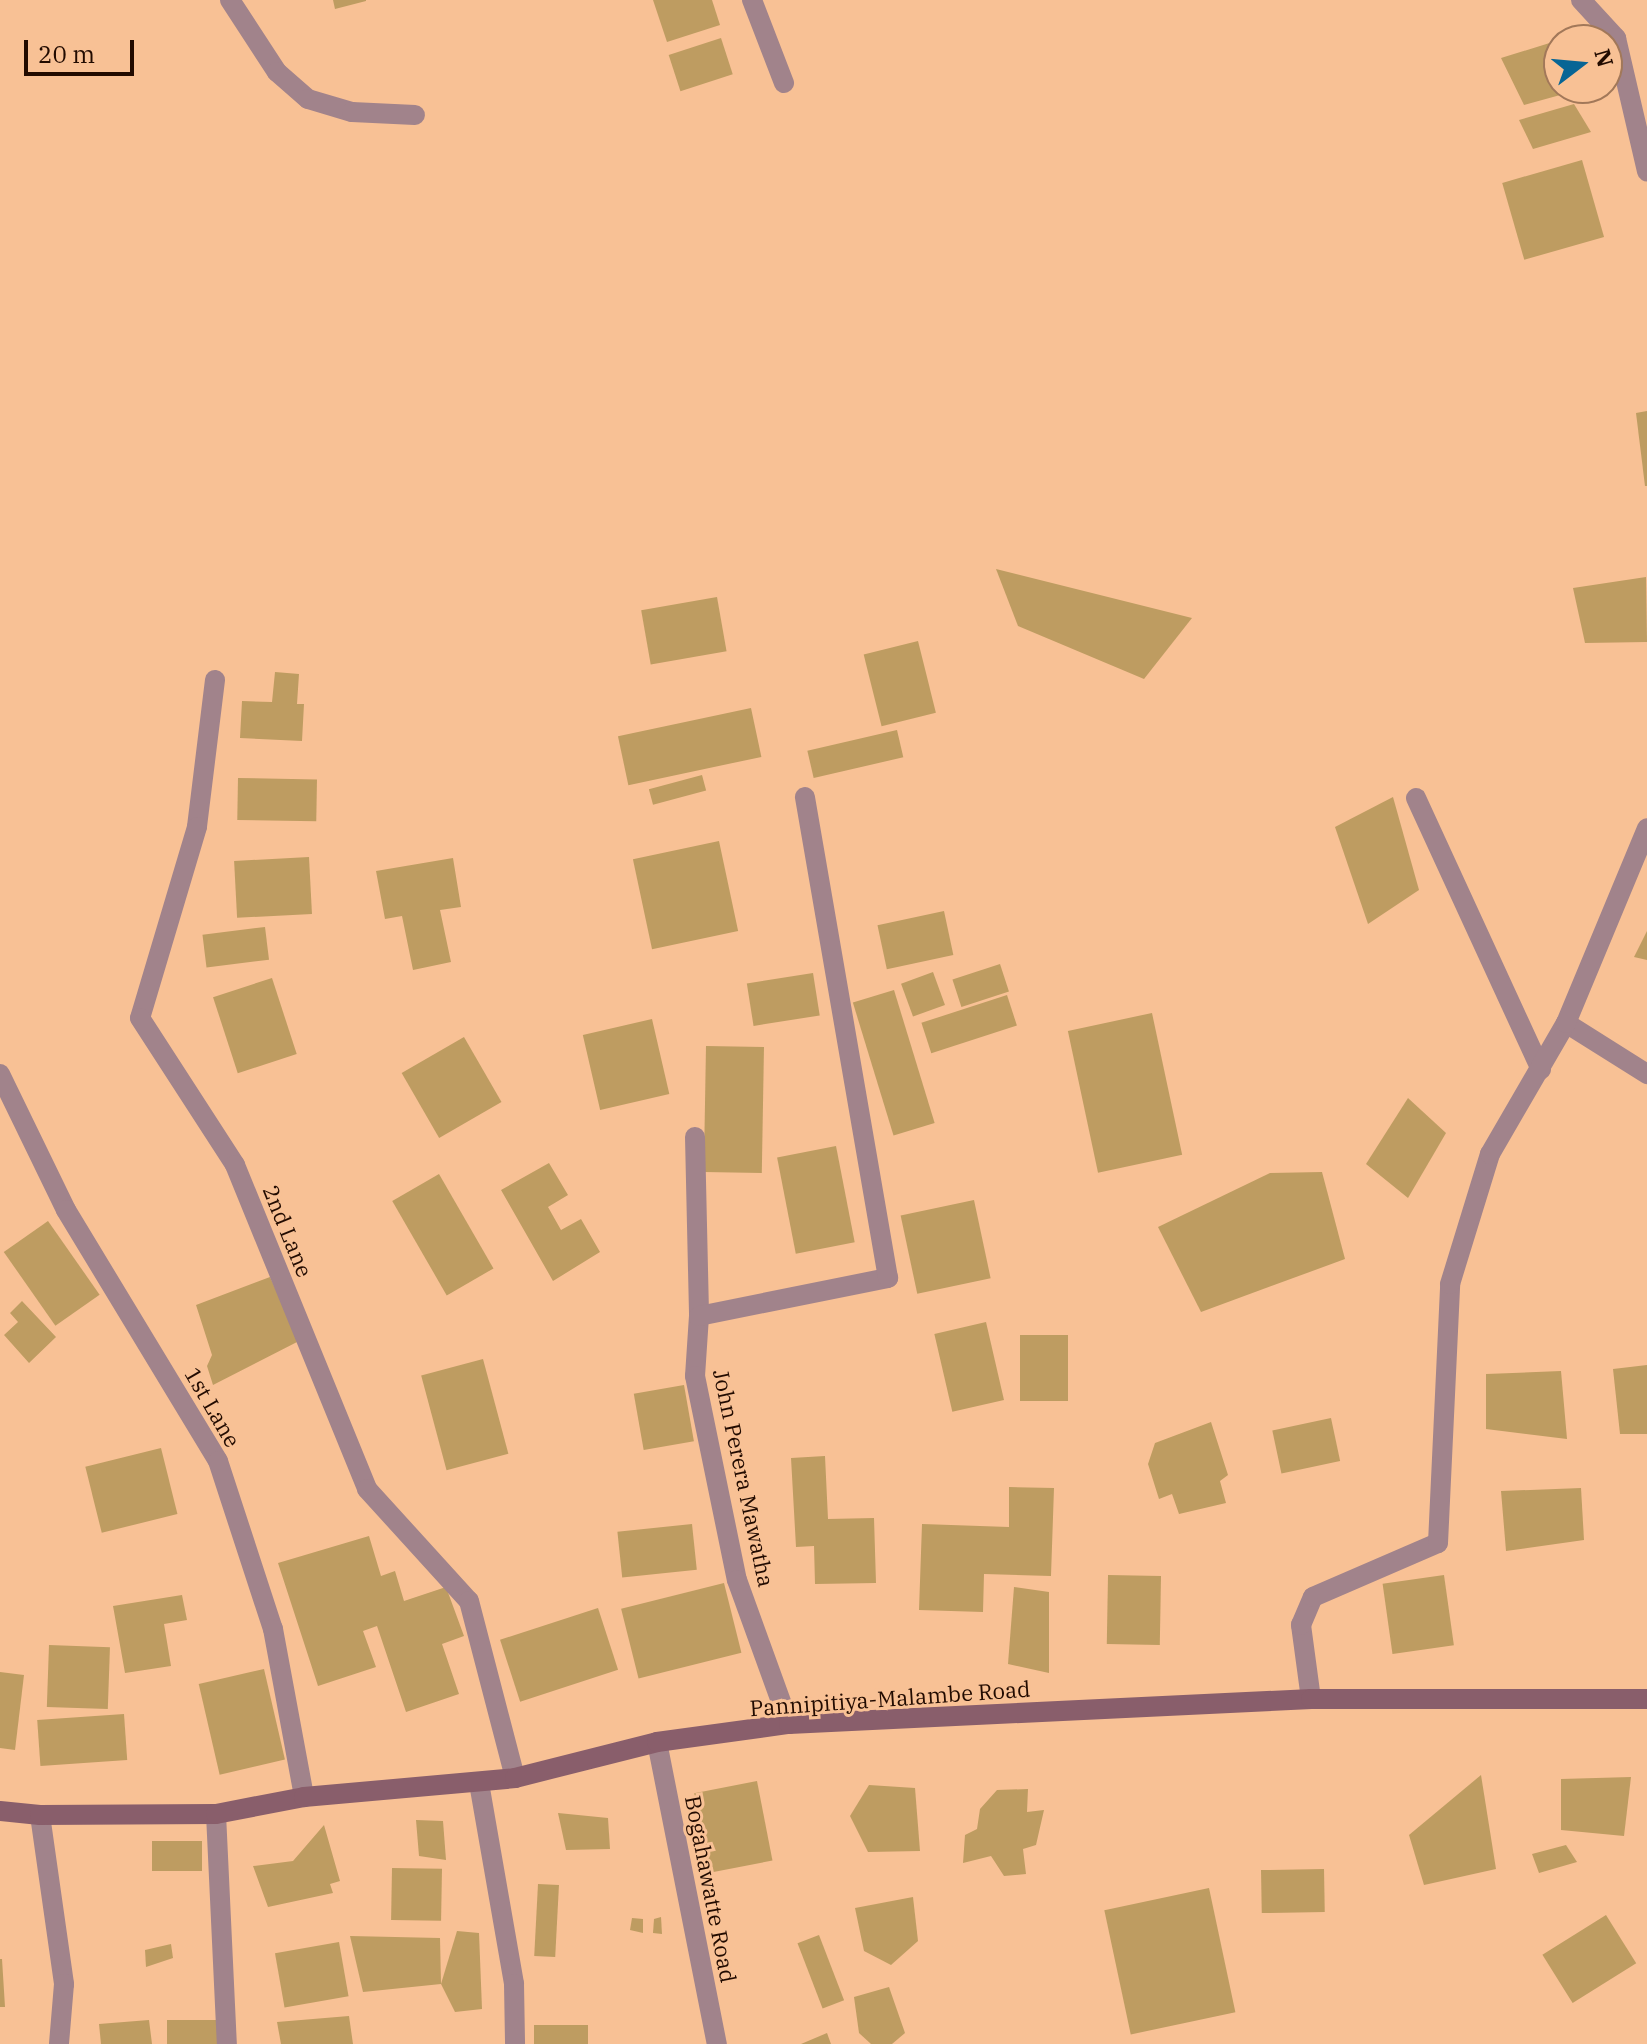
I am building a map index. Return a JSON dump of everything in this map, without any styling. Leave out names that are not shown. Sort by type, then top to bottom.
[{"type":"street","points":[[230,0],[277,72],[308,99],[352,112],[415,115]]},
{"type":"street","points":[[752,0],[784,83]]},
{"type":"street","points":[[1581,0],[1616,38],[1647,171]]},
{"type":"street","name":"2nd Lane","points":[[215,680],[197,827],[140,1018],[235,1165],[367,1489],[469,1601],[515,1778]]},
{"type":"street","points":[[699,1316],[888,1278],[805,797]]},
{"type":"street","points":[[1416,798],[1541,1070]]},
{"type":"street","points":[[1311,1699],[1301,1625],[1313,1597],[1438,1543],[1450,1284],[1490,1154],[1566,1023],[1647,828]]},
{"type":"street","points":[[1566,1023],[1647,1074]]},
{"type":"street","name":"1st Lane","points":[[0,1074],[66,1210],[218,1461],[273,1629],[304,1797]]},
{"type":"street","name":"John Perera Mawatha","points":[[695,1137],[699,1316],[695,1376],[737,1580],[789,1724]]},
{"type":"street","name":"Pannipitiya-Malambe Road","points":[[0,1811],[40,1815],[216,1814],[304,1797],[515,1778],[657,1742],[789,1724],[1311,1699],[1647,1699]]},
{"type":"street","name":"Bogahawatte Road","points":[[657,1742],[717,2044]]},
{"type":"street","points":[[479,1783],[514,1984],[515,2044]]},
{"type":"street","points":[[216,1814],[227,2044]]},
{"type":"street","points":[[40,1815],[64,1984],[59,2044]]},
{"type":"building","points":[[333,0],[366,0],[366,1],[335,9]]},
{"type":"building","points":[[653,0],[712,0],[720,25],[667,42]]},
{"type":"building","points":[[721,38],[733,74],[680,91],[669,55]]},
{"type":"building","points":[[1543,45],[1543,100],[1524,105],[1501,58]]},
{"type":"building","points":[[1574,104],[1591,132],[1533,149],[1519,120]]},
{"type":"building","points":[[1582,160],[1604,237],[1524,260],[1502,183]]},
{"type":"building","points":[[1647,411],[1647,486],[1645,486],[1636,413]]},
{"type":"building","points":[[996,569],[1192,618],[1144,679],[1018,626]]},
{"type":"building","points":[[1646,577],[1647,642],[1585,643],[1573,588]]},
{"type":"building","points":[[717,597],[727,651],[651,665],[641,610]]},
{"type":"building","points":[[918,641],[936,713],[882,726],[864,655]]},
{"type":"building","points":[[275,672],[299,674],[297,704],[304,704],[302,741],[240,738],[242,701],[272,702]]},
{"type":"building","points":[[751,708],[761,757],[628,785],[618,736]]},
{"type":"building","points":[[897,730],[903,757],[814,778],[807,751]]},
{"type":"building","points":[[702,775],[706,790],[653,805],[649,789]]},
{"type":"building","points":[[238,778],[317,779],[316,821],[237,820]]},
{"type":"building","points":[[1393,797],[1419,890],[1368,924],[1335,827]]},
{"type":"building","points":[[719,841],[738,931],[652,949],[633,859]]},
{"type":"building","points":[[309,857],[312,914],[237,918],[234,861]]},
{"type":"building","points":[[453,858],[461,907],[440,910],[451,962],[413,970],[402,916],[385,919],[376,871]]},
{"type":"building","points":[[944,911],[953,955],[887,969],[877,925]]},
{"type":"building","points":[[265,927],[269,960],[206,967],[202,935]]},
{"type":"building","points":[[1647,931],[1647,960],[1634,957]]},
{"type":"building","points":[[1000,964],[1009,992],[961,1007],[952,979]]},
{"type":"building","points":[[933,972],[945,1005],[913,1017],[901,984]]},
{"type":"building","points":[[813,973],[820,1015],[754,1026],[747,983]]},
{"type":"building","points":[[272,978],[297,1054],[238,1073],[213,997]]},
{"type":"building","points":[[894,990],[935,1123],[894,1135],[853,1003]]},
{"type":"building","points":[[1007,995],[1017,1025],[931,1053],[921,1023]]},
{"type":"building","points":[[1152,1013],[1182,1155],[1098,1173],[1068,1031]]},
{"type":"building","points":[[652,1019],[669,1094],[600,1110],[583,1035]]},
{"type":"building","points":[[464,1037],[502,1102],[439,1138],[402,1073]]},
{"type":"building","points":[[706,1046],[764,1047],[762,1173],[704,1172]]},
{"type":"building","points":[[1408,1098],[1446,1133],[1408,1198],[1366,1164]]},
{"type":"building","points":[[836,1146],[855,1242],[796,1254],[777,1157]]},
{"type":"building","points":[[549,1163],[568,1195],[548,1207],[561,1230],[581,1219],[600,1252],[553,1281],[501,1190]]},
{"type":"building","points":[[1322,1172],[1345,1259],[1201,1312],[1158,1227],[1270,1173]]},
{"type":"building","points":[[439,1174],[494,1268],[447,1295],[392,1201]]},
{"type":"building","points":[[974,1200],[991,1278],[917,1294],[901,1216]]},
{"type":"building","points":[[48,1221],[100,1295],[55,1326],[4,1252]]},
{"type":"building","points":[[270,1277],[299,1341],[213,1385],[207,1366],[212,1355],[196,1305]]},
{"type":"building","points":[[22,1301],[56,1337],[29,1363],[4,1335],[18,1322],[10,1313]]},
{"type":"building","points":[[986,1322],[1004,1400],[952,1412],[934,1334]]},
{"type":"building","points":[[1020,1335],[1068,1335],[1068,1401],[1020,1401]]},
{"type":"building","points":[[483,1359],[508,1454],[447,1470],[421,1376]]},
{"type":"building","points":[[1647,1365],[1647,1434],[1620,1434],[1613,1369]]},
{"type":"building","points":[[1561,1371],[1567,1439],[1486,1429],[1486,1374]]},
{"type":"building","points":[[684,1385],[694,1441],[644,1450],[634,1394]]},
{"type":"building","points":[[1331,1418],[1340,1461],[1281,1474],[1272,1430]]},
{"type":"building","points":[[1211,1422],[1228,1475],[1220,1481],[1226,1503],[1179,1514],[1172,1494],[1159,1499],[1148,1464],[1155,1443]]},
{"type":"building","points":[[161,1448],[177,1514],[102,1533],[85,1467]]},
{"type":"building","points":[[825,1456],[828,1519],[874,1518],[876,1583],[815,1584],[814,1546],[796,1547],[791,1458]]},
{"type":"building","points":[[1009,1487],[1054,1488],[1051,1576],[984,1574],[983,1612],[919,1610],[922,1524],[1009,1527]]},
{"type":"building","points":[[1581,1488],[1584,1540],[1506,1551],[1501,1491]]},
{"type":"building","points":[[692,1524],[697,1570],[622,1578],[617,1532]]},
{"type":"building","points":[[369,1536],[381,1576],[395,1571],[404,1601],[446,1587],[464,1636],[442,1644],[459,1694],[406,1712],[377,1626],[363,1631],[376,1667],[318,1686],[278,1563]]},
{"type":"building","points":[[1108,1575],[1161,1576],[1160,1645],[1107,1644]]},
{"type":"building","points":[[1444,1575],[1454,1645],[1392,1654],[1383,1584]]},
{"type":"building","points":[[724,1583],[741,1653],[639,1679],[621,1609]]},
{"type":"building","points":[[1014,1587],[1049,1592],[1049,1673],[1008,1664]]},
{"type":"building","points":[[182,1595],[187,1620],[164,1624],[171,1666],[125,1673],[113,1606]]},
{"type":"building","points":[[598,1608],[618,1670],[520,1702],[500,1640]]},
{"type":"building","points":[[49,1645],[110,1647],[108,1709],[47,1707]]},
{"type":"building","points":[[264,1669],[285,1760],[220,1775],[199,1684]]},
{"type":"building","points":[[0,1672],[24,1675],[15,1750],[0,1748]]},
{"type":"building","points":[[124,1714],[127,1760],[40,1766],[37,1720]]},
{"type":"building","points":[[1481,1775],[1496,1869],[1424,1885],[1409,1835]]},
{"type":"building","points":[[1631,1777],[1624,1836],[1561,1830],[1561,1779]]},
{"type":"building","points":[[757,1781],[772,1861],[710,1873],[694,1793]]},
{"type":"building","points":[[869,1785],[915,1788],[920,1851],[868,1852],[850,1816]]},
{"type":"building","points":[[1028,1789],[1027,1812],[1044,1810],[1036,1845],[1023,1849],[1026,1874],[1004,1876],[991,1856],[963,1863],[965,1835],[977,1829],[980,1809],[997,1790]]},
{"type":"building","points":[[558,1813],[608,1818],[610,1849],[566,1850]]},
{"type":"building","points":[[416,1820],[443,1821],[446,1860],[419,1856]]},
{"type":"building","points":[[324,1825],[340,1881],[330,1884],[333,1893],[268,1907],[253,1866],[293,1861]]},
{"type":"building","points":[[152,1841],[202,1841],[202,1871],[152,1871]]},
{"type":"building","points":[[1566,1845],[1577,1862],[1539,1873],[1532,1854]]},
{"type":"building","points":[[392,1868],[442,1869],[441,1921],[391,1920]]},
{"type":"building","points":[[1324,1869],[1325,1912],[1262,1913],[1261,1870]]},
{"type":"building","points":[[538,1884],[559,1885],[555,1957],[534,1956]]},
{"type":"building","points":[[1209,1888],[1235,2012],[1131,2034],[1104,1910]]},
{"type":"building","points":[[913,1897],[918,1941],[891,1965],[864,1951],[855,1908]]},
{"type":"building","points":[[1606,1915],[1636,1963],[1573,2003],[1542,1955]]},
{"type":"building","points":[[661,1917],[662,1934],[653,1933],[654,1919]]},
{"type":"building","points":[[632,1918],[643,1919],[643,1933],[630,1930]]},
{"type":"building","points":[[457,1931],[479,1933],[482,2009],[455,2012],[441,1984]]},
{"type":"building","points":[[819,1935],[844,2000],[823,2009],[798,1943]]},
{"type":"building","points":[[350,1936],[440,1938],[441,1984],[363,1992]]},
{"type":"building","points":[[339,1942],[349,1996],[285,2007],[275,1953]]},
{"type":"building","points":[[171,1944],[173,1958],[146,1967],[145,1950]]},
{"type":"building","points":[[2,1959],[5,2007],[0,2007]]},
{"type":"building","points":[[889,1987],[905,2033],[892,2044],[871,2044],[859,2033],[854,1997]]},
{"type":"building","points":[[349,2016],[353,2044],[281,2044],[277,2022]]},
{"type":"building","points":[[149,2020],[152,2044],[101,2044],[99,2024]]},
{"type":"building","points":[[167,2020],[220,2020],[220,2044],[167,2044]]},
{"type":"building","points":[[534,2025],[588,2025],[588,2044],[534,2044]]},
{"type":"building","points":[[827,2033],[831,2044],[801,2044]]}]
